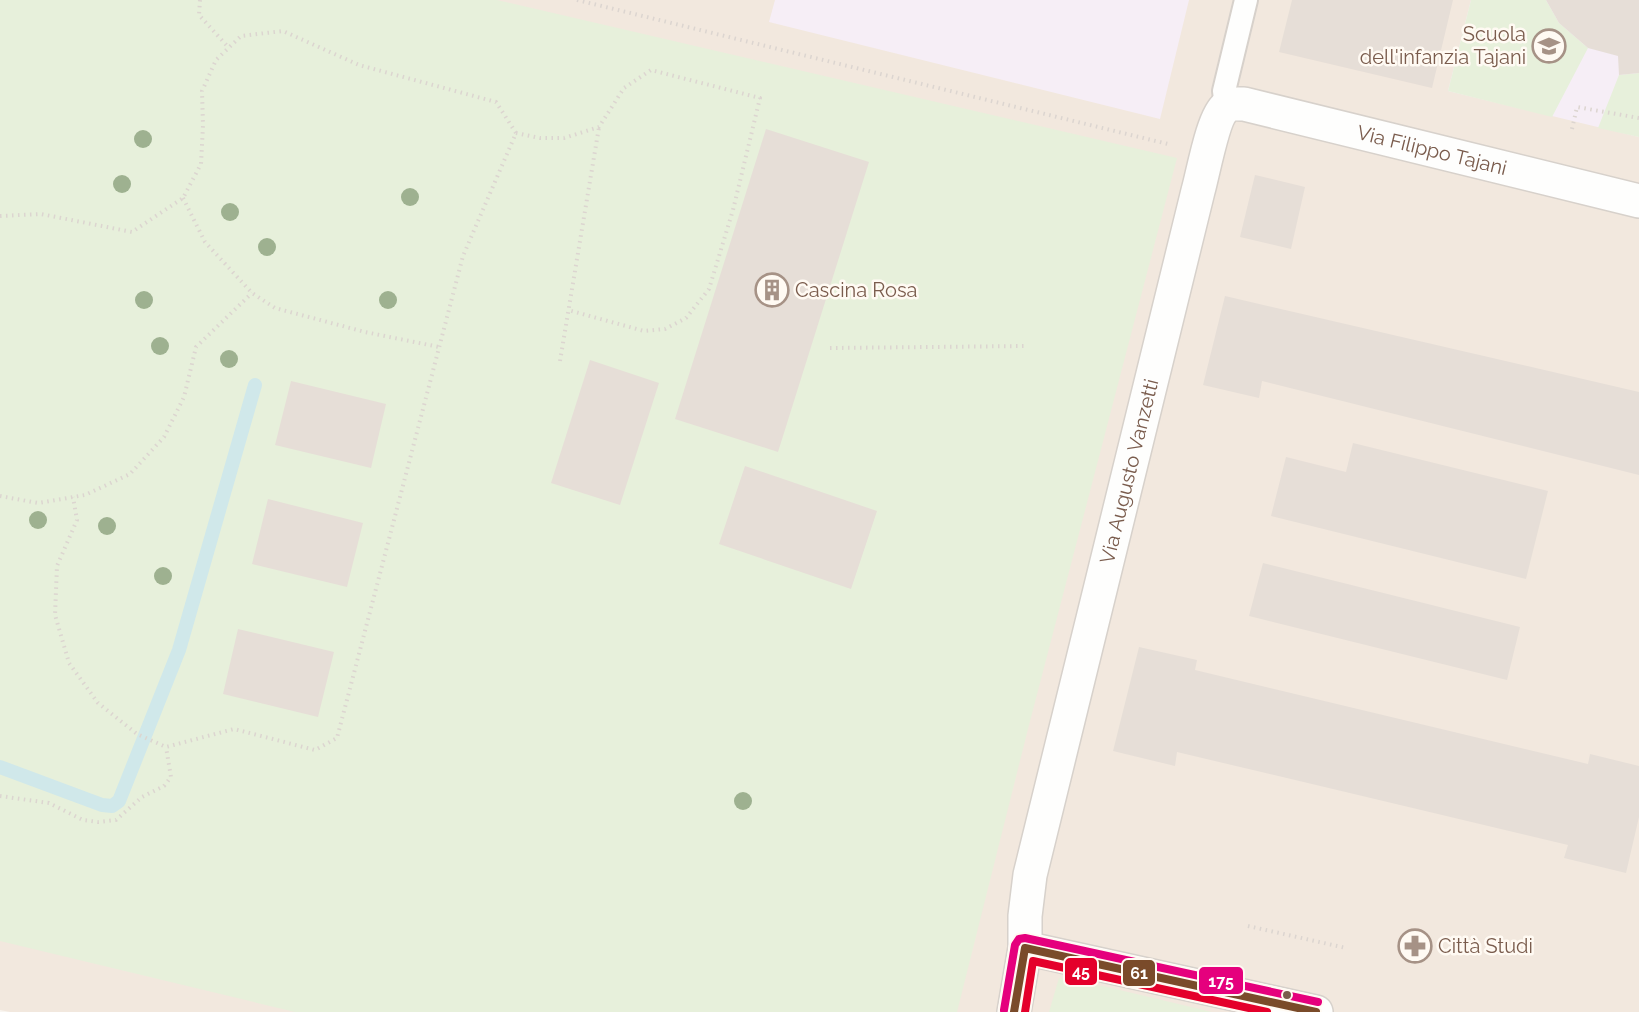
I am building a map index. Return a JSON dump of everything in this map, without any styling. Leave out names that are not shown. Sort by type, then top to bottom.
[{"type":"street","name":"Via Filippo Tajani","points":[[1226,107],[1244,104],[1639,201]]},
{"type":"street","name":"Via Augusto Vanzetti","points":[[1014,1012],[1025,948],[1025,916],[1030,875],[1210,144],[1220,113],[1226,107]]},
{"type":"street","points":[[1025,948],[1316,1012]]},
{"type":"lane","name":"Via Augusto Vanzetti","points":[[1226,107],[1224,91],[1246,0]]},
{"type":"path","points":[[200,0],[199,15],[229,48]]},
{"type":"path","points":[[577,0],[1168,144]]},
{"type":"path","points":[[0,216],[41,214],[132,232],[183,198],[201,164],[202,91],[216,60],[241,36],[283,31],[359,65],[496,102],[516,133],[540,138],[564,138],[599,127]]},
{"type":"path","points":[[560,360],[568,310],[599,127],[624,88],[651,70],[760,98],[733,210],[709,290],[687,318],[665,328],[644,331],[568,310]]},
{"type":"path","points":[[1572,129],[1577,107],[1639,118]]},
{"type":"path","points":[[73,497],[77,520],[57,566],[55,615],[69,663],[98,703],[137,734],[166,747],[234,729],[315,750],[337,738],[463,256],[516,133]]},
{"type":"path","points":[[183,198],[205,242],[252,293],[275,308],[365,332],[439,347]]},
{"type":"path","points":[[0,496],[38,503],[85,495],[130,474],[164,437],[184,397],[196,347],[252,293]]},
{"type":"path","points":[[830,348],[1028,346]]},
{"type":"path","points":[[0,796],[49,803],[83,820],[98,822],[116,820],[142,797],[164,786],[171,777],[166,747]]},
{"type":"path","points":[[1248,926],[1346,948]]},
{"type":"shaded area","points":[[0,0],[1639,0],[1639,1012],[10,1012],[0,1010]]},
{"type":"shaded area","points":[[775,0],[1189,0],[1160,119],[769,22]]},
{"type":"shaded area","name":"Scuola dell'infanzia Tajani","points":[[1471,0],[1639,0],[1639,137],[1448,91]]},
{"type":"green space","points":[[0,0],[497,0],[1177,158],[1029,725],[957,1012],[295,1012],[0,941]]},
{"type":"green space","points":[[1471,0],[1546,0],[1559,23],[1588,48],[1552,117],[1448,91]]},
{"type":"green space","points":[[1639,73],[1639,137],[1598,128],[1619,75]]},
{"type":"green space","points":[[1059,978],[1107,987],[1212,1012],[1049,1012]]},
{"type":"building","points":[[1292,0],[1453,0],[1432,88],[1279,52]]},
{"type":"building","points":[[1546,0],[1639,0],[1639,73],[1619,75],[1618,56],[1588,48],[1559,23]]},
{"type":"building","name":"Cascina Rosa","points":[[766,129],[869,162],[778,452],[675,419]]},
{"type":"building","points":[[1255,175],[1305,187],[1291,249],[1240,237]]},
{"type":"building","points":[[1225,296],[1639,392],[1639,475],[1262,381],[1259,398],[1203,385]]},
{"type":"building","points":[[590,360],[659,383],[620,505],[551,483]]},
{"type":"building","points":[[291,381],[386,404],[371,468],[275,445]]},
{"type":"building","points":[[1353,443],[1548,491],[1526,579],[1271,516],[1286,457],[1346,472]]},
{"type":"building","points":[[745,466],[877,511],[851,589],[719,544]]},
{"type":"building","points":[[268,499],[363,523],[347,587],[252,564]]},
{"type":"building","points":[[1263,563],[1520,627],[1507,680],[1249,616]]},
{"type":"building","points":[[238,629],[334,652],[318,717],[223,694]]},
{"type":"building","points":[[1139,647],[1197,660],[1195,670],[1588,764],[1590,754],[1639,766],[1639,817],[1626,873],[1564,858],[1568,845],[1177,752],[1175,766],[1113,751]]},
{"type":"waterway","points":[[0,767],[102,805],[112,806],[119,801],[179,650],[255,385]]},
{"type":"transit line","name":"175","points":[[1004,1010],[1015,945],[1019,939],[1025,938],[1318,1002]]},
{"type":"transit line","name":"61","points":[[1014,1012],[1025,948],[1316,1012]]},
{"type":"transit line","name":"45","points":[[1025,1012],[1033,961],[1267,1012]]},
{"type":"place","name":"Scuola dell'infanzia Tajani","points":[[1549,46]]},
{"type":"place","name":"Cascina Rosa","points":[[772,290]]},
{"type":"place","name":"Città Studi","points":[[1415,946]]}]
